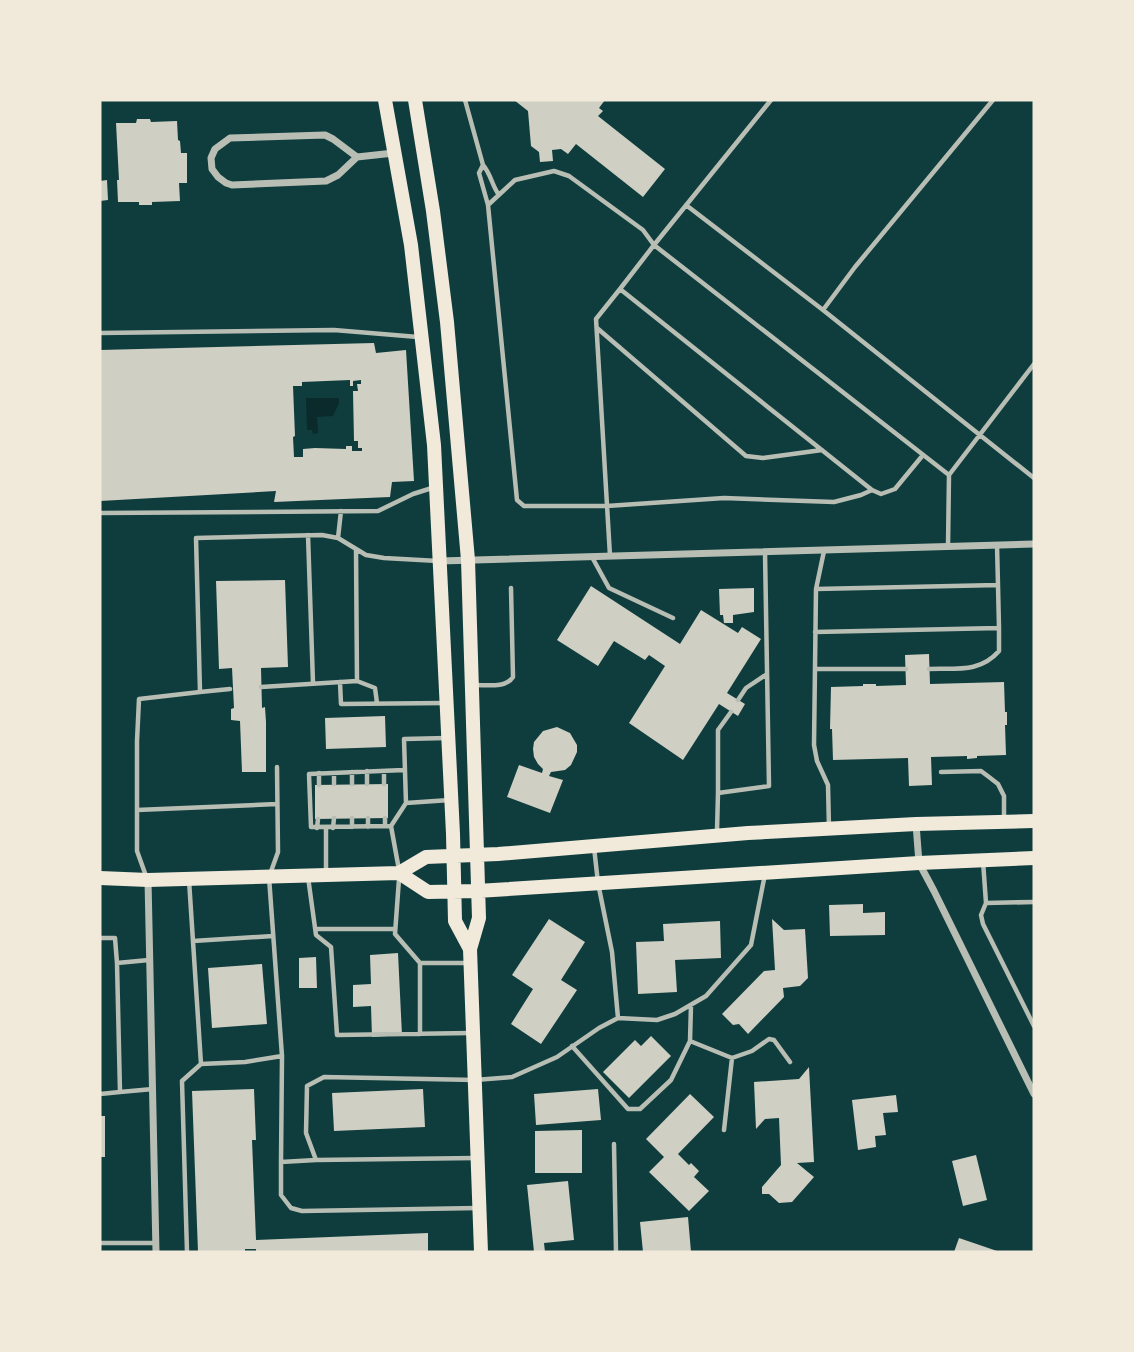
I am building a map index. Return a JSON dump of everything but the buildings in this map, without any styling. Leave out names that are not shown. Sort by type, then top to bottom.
[{"type":"main road","points":[[385,100],[411,245],[434,445],[455,921],[470,956]]},
{"type":"main road","points":[[415,100],[447,322],[468,560],[478,918],[470,956],[481,1252]]},
{"type":"main road","points":[[100,878],[148,880],[399,873],[426,857],[830,828],[1034,821]]},
{"type":"main road","points":[[399,873],[428,892],[453,892],[1034,858]]},
{"type":"street","points":[[356,158],[326,135],[230,138],[215,149],[211,158],[212,169],[218,177],[232,185],[326,181],[356,158],[395,152]]},
{"type":"street","points":[[440,561],[1034,544]]},
{"type":"street","points":[[916,824],[919,863],[1034,1094]]},
{"type":"street","points":[[148,880],[156,1252]]},
{"type":"lane","points":[[465,100],[483,165],[499,195]]},
{"type":"lane","points":[[610,556],[596,319],[771,100]]},
{"type":"lane","points":[[823,310],[855,267],[993,100]]},
{"type":"lane","points":[[483,165],[479,173],[488,205],[517,500],[524,506],[607,506],[724,498],[834,502],[872,490]]},
{"type":"lane","points":[[488,205],[515,180],[554,171],[569,176],[643,230],[654,245],[948,475]]},
{"type":"lane","points":[[686,205],[1034,478]]},
{"type":"lane","points":[[620,289],[872,490],[881,494],[895,489],[923,455]]},
{"type":"lane","points":[[596,328],[746,456],[763,458],[822,450]]},
{"type":"lane","points":[[100,333],[334,330],[423,338]]},
{"type":"lane","points":[[948,547],[948,475],[1034,365]]},
{"type":"lane","points":[[100,513],[378,511],[413,494],[436,487]]},
{"type":"lane","points":[[338,538],[341,511]]},
{"type":"lane","points":[[200,692],[196,538],[322,535],[338,538],[366,555],[440,561]]},
{"type":"lane","points":[[308,536],[313,683]]},
{"type":"lane","points":[[929,669],[984,665],[999,651],[997,545]]},
{"type":"lane","points":[[356,549],[357,681]]},
{"type":"lane","points":[[718,793],[769,786],[765,551]]},
{"type":"lane","points":[[824,551],[816,589],[814,745],[817,761],[828,785],[830,828]]},
{"type":"lane","points":[[592,556],[609,588],[673,618]]},
{"type":"lane","points":[[816,589],[998,585]]},
{"type":"lane","points":[[471,685],[506,684],[513,677],[511,588]]},
{"type":"lane","points":[[815,632],[999,628]]},
{"type":"lane","points":[[815,669],[906,669]]},
{"type":"lane","points":[[738,700],[746,688],[767,674]]},
{"type":"lane","points":[[261,687],[357,681],[375,688],[377,704]]},
{"type":"lane","points":[[340,682],[341,704],[447,703]]},
{"type":"lane","points":[[148,880],[137,851],[139,699],[230,689]]},
{"type":"lane","points":[[717,836],[718,730],[731,712]]},
{"type":"lane","points":[[404,770],[309,774],[311,827],[388,826],[406,803],[404,739],[448,738]]},
{"type":"lane","points":[[277,767],[278,852],[269,877],[282,1056],[281,1195],[291,1208],[302,1211],[479,1208]]},
{"type":"lane","points":[[367,771],[367,784]]},
{"type":"lane","points":[[384,771],[384,784]]},
{"type":"lane","points":[[941,772],[981,771],[989,776],[998,784],[1004,796],[1004,822]]},
{"type":"lane","points":[[352,772],[352,784]]},
{"type":"lane","points":[[319,773],[319,785]]},
{"type":"lane","points":[[334,773],[334,785]]},
{"type":"lane","points":[[406,803],[451,800]]},
{"type":"lane","points":[[137,810],[277,804]]},
{"type":"lane","points":[[333,828],[334,818]]},
{"type":"lane","points":[[352,818],[352,827]]},
{"type":"lane","points":[[368,818],[368,827]]},
{"type":"lane","points":[[385,818],[399,873],[395,934],[420,963],[419,1034]]},
{"type":"lane","points":[[317,828],[318,819]]},
{"type":"lane","points":[[326,828],[326,874]]},
{"type":"lane","points":[[593,846],[612,952],[618,1018]]},
{"type":"lane","points":[[982,860],[986,903],[981,915],[983,925],[1034,1026]]},
{"type":"lane","points":[[316,1160],[306,1133],[307,1087],[324,1077],[475,1080],[512,1077],[557,1057],[618,1018],[657,1020],[675,1014],[706,996],[751,945],[765,873]]},
{"type":"lane","points":[[308,876],[316,935],[331,947],[337,1035],[473,1033]]},
{"type":"lane","points":[[189,879],[201,1064]]},
{"type":"lane","points":[[986,903],[1034,902]]},
{"type":"lane","points":[[316,929],[395,929]]},
{"type":"lane","points":[[193,941],[273,936]]},
{"type":"lane","points":[[100,938],[115,938],[120,1092]]},
{"type":"lane","points":[[420,963],[470,956]]},
{"type":"lane","points":[[117,964],[149,960]]},
{"type":"lane","points":[[572,1046],[628,1109],[640,1109],[671,1080],[690,1041],[691,1005]]},
{"type":"lane","points":[[690,1041],[732,1058],[752,1051],[769,1039],[774,1040],[790,1062]]},
{"type":"lane","points":[[187,1252],[182,1081],[201,1064],[245,1062],[282,1056]]},
{"type":"lane","points":[[724,1130],[732,1058]]},
{"type":"lane","points":[[100,1094],[153,1089]]},
{"type":"lane","points":[[614,1144],[616,1252]]},
{"type":"lane","points":[[281,1162],[478,1158]]},
{"type":"lane","points":[[100,1243],[156,1243]]},
{"type":"water","points":[[306,398],[339,398],[333,416],[317,417],[318,433],[313,434],[312,430],[307,430]]}]
